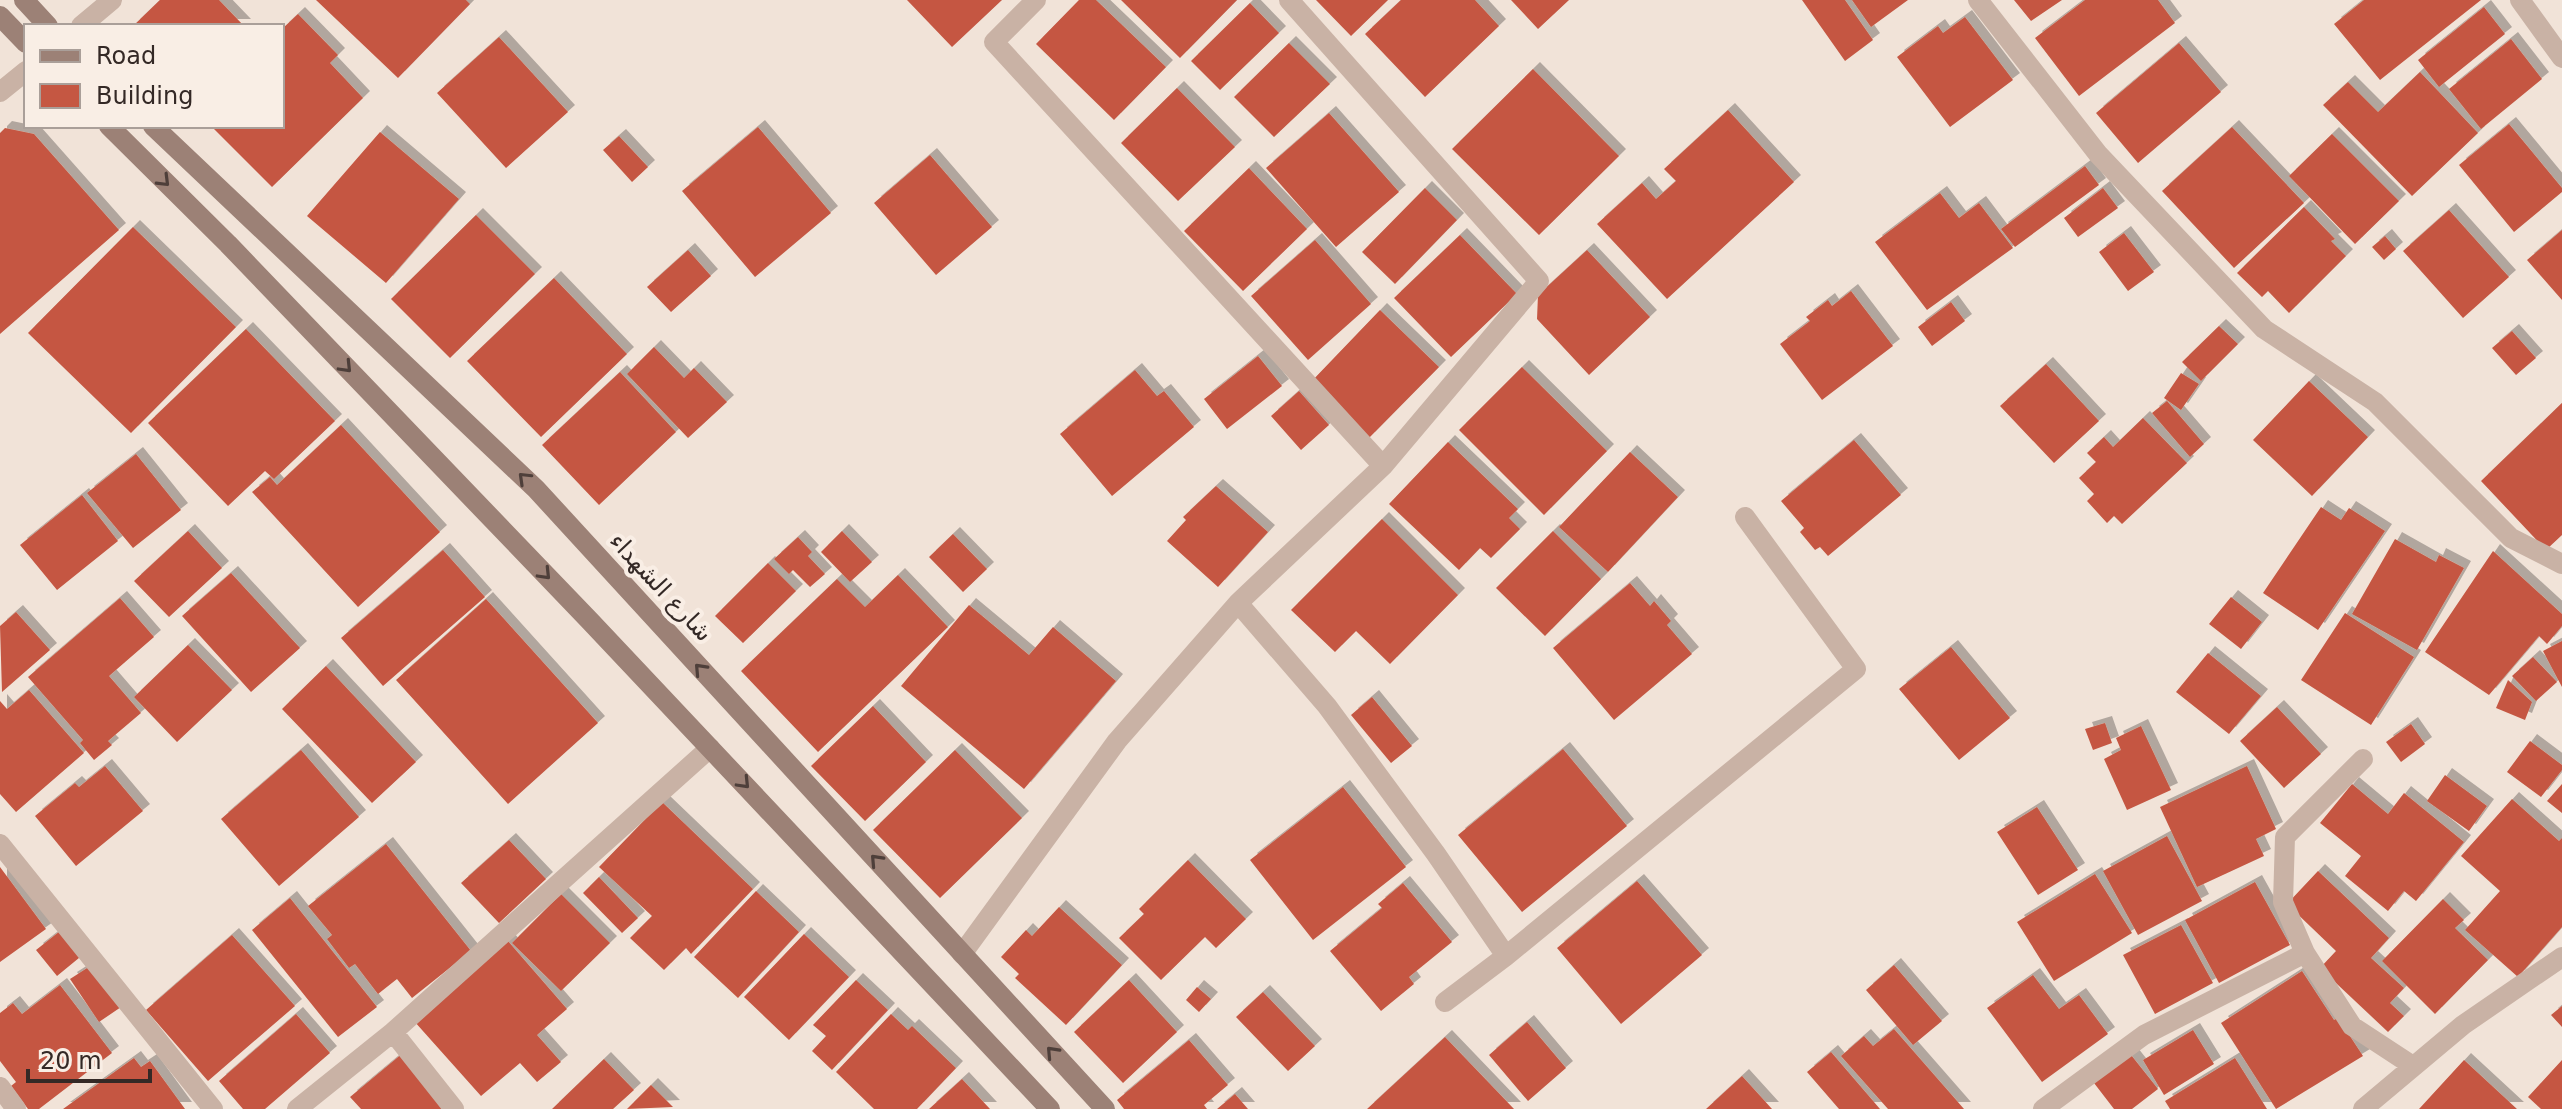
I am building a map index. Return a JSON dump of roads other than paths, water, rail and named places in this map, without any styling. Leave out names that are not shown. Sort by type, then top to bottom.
[{"type":"main road","points":[[24,0],[46,24]]},
{"type":"main road","points":[[0,16],[24,41]]},
{"type":"main road","points":[[111,128],[228,244],[1050,1109]]},
{"type":"main road","name":"شارع الشهداء","points":[[155,128],[536,489],[1105,1109]]},
{"type":"street","points":[[83,24],[112,0]]},
{"type":"street","points":[[1036,0],[994,42],[1383,466]]},
{"type":"street","points":[[962,954],[1117,741],[1238,603],[1383,466],[1539,281],[1289,0]]},
{"type":"street","points":[[1978,0],[2098,154],[2264,329],[2375,402],[2511,538],[2562,564]]},
{"type":"street","points":[[2520,0],[2562,58]]},
{"type":"street","points":[[0,92],[24,73]]},
{"type":"street","points":[[1445,1002],[1506,956],[1856,669],[1745,517]]},
{"type":"street","points":[[1238,603],[1327,706],[1436,854],[1506,956]]},
{"type":"street","points":[[297,1109],[393,1032],[710,748]]},
{"type":"street","points":[[2363,759],[2285,837],[2283,902],[2305,953],[2352,1026],[2413,1066]]},
{"type":"street","points":[[0,844],[213,1109]]},
{"type":"street","points":[[2043,1109],[2144,1035],[2305,953]]},
{"type":"street","points":[[2363,1109],[2463,1025],[2562,957]]},
{"type":"street","points":[[393,1032],[454,1109]]},
{"type":"street","points":[[0,1087],[16,1109]]}]
